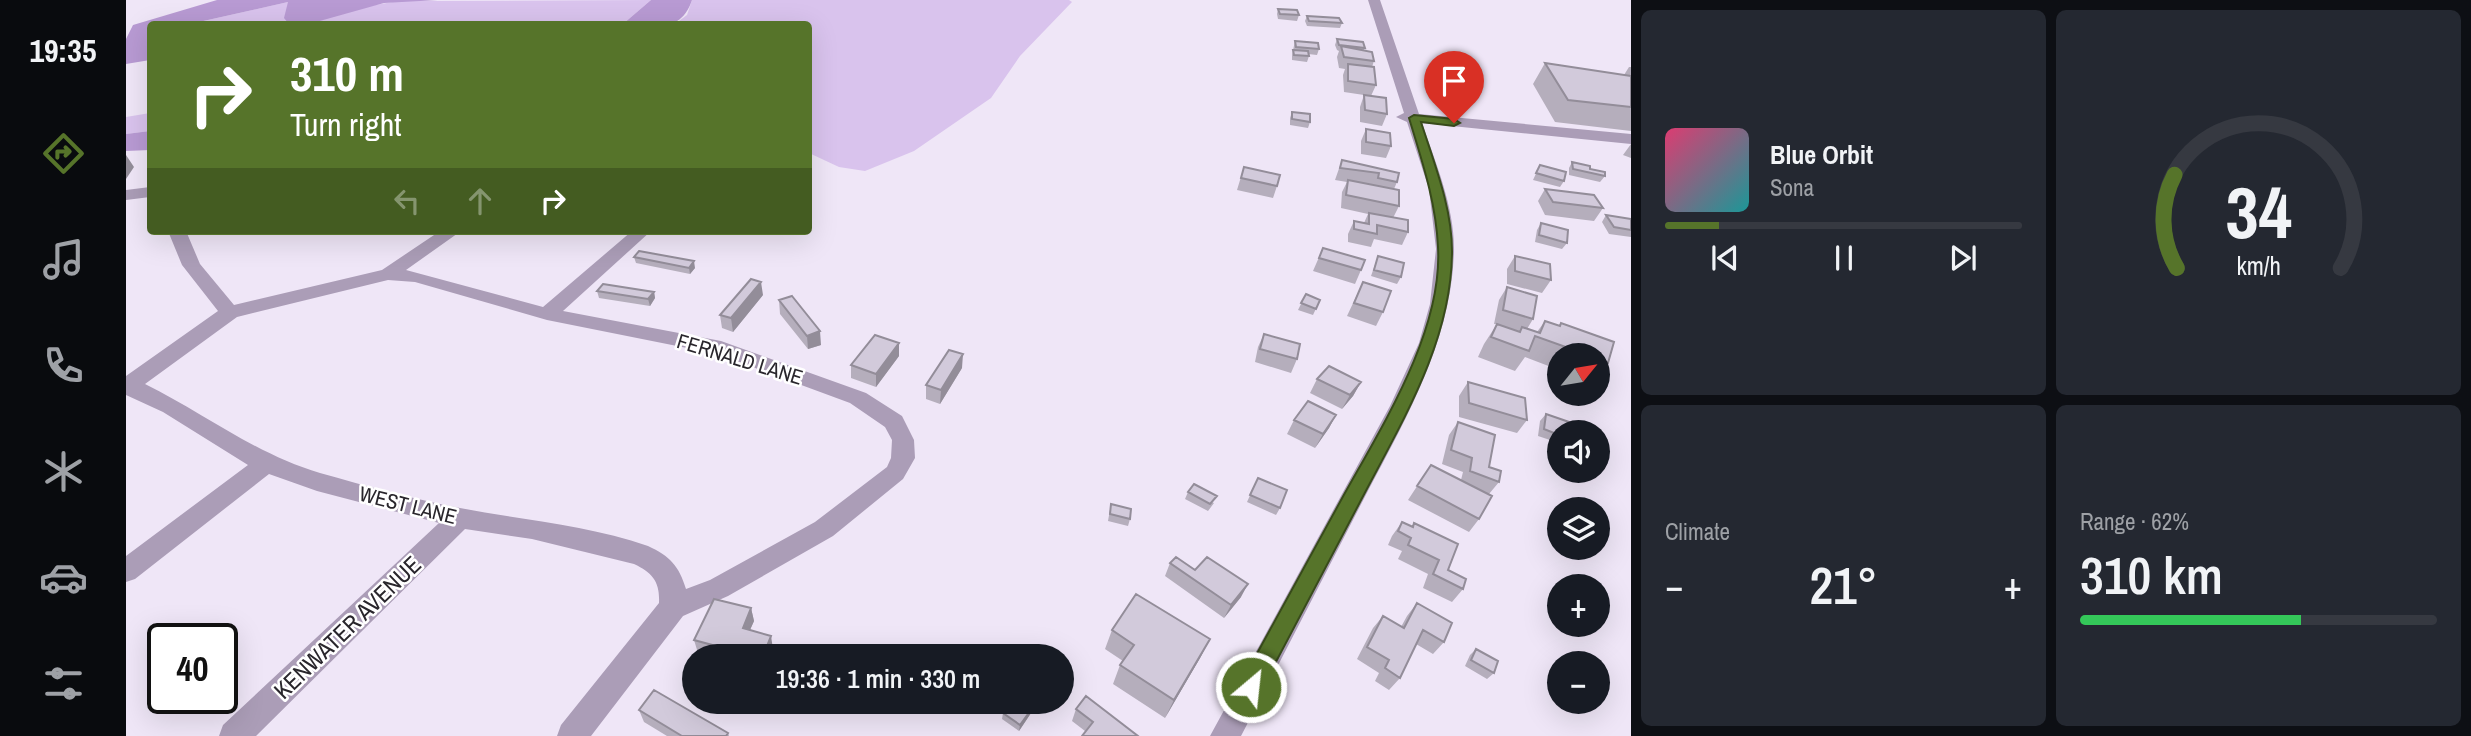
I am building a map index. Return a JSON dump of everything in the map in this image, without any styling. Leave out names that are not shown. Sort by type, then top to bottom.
[{"type":"street","points":[[1225,736],[1402,406],[1429,343],[1440,304],[1445,249],[1437,189],[1409,118],[1374,0]]},
{"type":"street","points":[[1409,118],[1631,139]]},
{"type":"street","points":[[126,195],[147,192]]},
{"type":"street","points":[[127,386],[230,312],[201,279],[184,252],[178,235]]},
{"type":"street","points":[[388,274],[446,235]]},
{"type":"street","points":[[547,314],[637,235]]},
{"type":"street","name":"FERNALD LANE","points":[[230,312],[388,274],[416,277],[547,314],[721,348],[858,398],[894,422],[903,440],[903,458],[895,473],[869,497],[824,529],[719,588],[673,607]]},
{"type":"street","name":"WEST LANE","points":[[127,386],[171,405],[266,464],[317,482],[460,518],[532,529],[639,554],[656,562],[668,574],[673,589],[673,607]]},
{"type":"street","points":[[126,571],[266,464]]},
{"type":"street","name":"KENWATER AVENUE","points":[[234,736],[460,518]]},
{"type":"street","points":[[572,736],[673,607]]},
{"type":"shaded area","points":[[217,0],[438,0],[384,3],[320,21],[286,21],[284,18],[288,2],[203,21],[147,21],[147,60],[126,64],[126,39],[133,25]]},
{"type":"shaded area","points":[[404,0],[651,0],[626,21],[318,21],[358,8]]},
{"type":"shaded area","points":[[651,0],[692,0],[687,11],[677,21],[626,21]]},
{"type":"shaded area","points":[[692,0],[1072,2],[1020,56],[991,98],[914,151],[865,171],[839,167],[812,154],[812,21],[679,21],[687,15]]},
{"type":"shaded area","points":[[288,2],[289,21],[203,21]]},
{"type":"shaded area","points":[[147,114],[147,131],[126,134],[126,117]]},
{"type":"shaded area","points":[[147,131],[147,150],[126,151],[126,134]]},
{"type":"building","points":[[1278,9],[1297,10],[1299,15],[1280,14]]},
{"type":"building","points":[[1307,16],[1339,18],[1342,23],[1309,21]]},
{"type":"building","points":[[1337,39],[1363,42],[1365,48],[1339,45]]},
{"type":"building","points":[[1295,41],[1318,43],[1319,49],[1296,47]]},
{"type":"building","points":[[1341,46],[1372,52],[1374,61],[1344,57]]},
{"type":"building","points":[[1293,50],[1308,51],[1309,56],[1294,55]]},
{"type":"building","points":[[1545,63],[1631,76],[1631,107],[1568,100]]},
{"type":"building","points":[[1348,64],[1374,67],[1376,85],[1348,81]]},
{"type":"building","points":[[1364,95],[1386,98],[1387,114],[1365,110]]},
{"type":"building","points":[[1292,112],[1310,114],[1310,122],[1292,119]]},
{"type":"building","points":[[1366,129],[1390,133],[1391,146],[1366,142]]},
{"type":"building","points":[[1342,160],[1399,173],[1397,182],[1378,178],[1379,173],[1340,168]]},
{"type":"building","points":[[1572,162],[1605,172],[1605,176],[1573,169]]},
{"type":"building","points":[[1540,165],[1566,172],[1564,181],[1536,173]]},
{"type":"building","points":[[1244,167],[1280,175],[1277,186],[1241,178]]},
{"type":"building","points":[[1348,180],[1399,190],[1399,206],[1346,195]]},
{"type":"building","points":[[1545,189],[1594,195],[1603,208],[1553,202]]},
{"type":"building","points":[[1369,213],[1408,220],[1408,232],[1377,225],[1377,234],[1354,229],[1354,221],[1369,224]]},
{"type":"building","points":[[1606,215],[1631,219],[1631,230],[1614,227]]},
{"type":"building","points":[[1541,223],[1568,230],[1567,243],[1539,235]]},
{"type":"building","points":[[1323,248],[1365,260],[1361,270],[1319,258]]},
{"type":"building","points":[[639,251],[694,261],[689,268],[634,257]]},
{"type":"building","points":[[1378,256],[1404,263],[1401,277],[1374,270]]},
{"type":"building","points":[[1515,256],[1550,264],[1551,280],[1515,271]]},
{"type":"building","points":[[751,279],[761,282],[731,318],[720,315]]},
{"type":"building","points":[[1363,282],[1391,291],[1383,312],[1354,303]]},
{"type":"building","points":[[603,284],[654,292],[648,299],[597,291]]},
{"type":"building","points":[[1507,287],[1537,296],[1533,319],[1503,310]]},
{"type":"building","points":[[1306,294],[1320,300],[1316,309],[1301,303]]},
{"type":"building","points":[[792,296],[820,331],[807,336],[779,300]]},
{"type":"building","points":[[1545,321],[1560,326],[1561,323],[1614,342],[1610,356],[1610,343],[1555,343],[1535,336],[1529,351],[1491,337],[1497,324],[1520,332],[1522,327],[1540,333]]},
{"type":"building","points":[[1264,334],[1300,344],[1297,359],[1260,349]]},
{"type":"building","points":[[875,335],[899,343],[876,374],[851,365]]},
{"type":"building","points":[[949,350],[963,354],[941,390],[926,385]]},
{"type":"building","points":[[1329,366],[1361,382],[1350,395],[1317,379]]},
{"type":"building","points":[[1468,382],[1525,398],[1527,420],[1469,403]]},
{"type":"building","points":[[1308,401],[1336,415],[1323,434],[1294,420]]},
{"type":"building","points":[[1546,414],[1563,420],[1547,420],[1547,430],[1544,429]]},
{"type":"building","points":[[1458,422],[1495,435],[1489,467],[1501,471],[1499,482],[1470,471],[1472,458],[1451,450]]},
{"type":"building","points":[[1431,465],[1492,496],[1479,519],[1417,486]]},
{"type":"building","points":[[1258,478],[1287,490],[1280,508],[1250,495]]},
{"type":"building","points":[[1194,484],[1217,496],[1210,504],[1188,492]]},
{"type":"building","points":[[1111,504],[1131,509],[1130,519],[1110,514]]},
{"type":"building","points":[[1402,522],[1413,527],[1414,523],[1458,544],[1448,570],[1466,579],[1463,589],[1433,574],[1439,560],[1408,545],[1411,538],[1398,531]]},
{"type":"building","points":[[1176,557],[1195,570],[1207,557],[1248,584],[1231,605],[1170,563]]},
{"type":"building","points":[[1136,594],[1210,639],[1174,700],[1120,665],[1134,645],[1112,630]]},
{"type":"building","points":[[714,599],[751,608],[743,628],[771,636],[768,644],[709,644],[694,640]]},
{"type":"building","points":[[1417,603],[1452,623],[1444,642],[1423,630],[1400,678],[1385,668],[1389,660],[1367,647],[1383,616],[1404,628]]},
{"type":"building","points":[[1476,649],[1498,661],[1494,673],[1471,660]]},
{"type":"building","points":[[654,690],[682,706],[682,714],[695,714],[728,733],[726,736],[682,736],[639,710]]},
{"type":"building","points":[[1086,696],[1138,736],[1082,736],[1093,722],[1076,709]]},
{"type":"building","points":[[1004,714],[1028,714],[1020,725]]},
{"type":"route","points":[[1251,687],[1402,406],[1429,343],[1440,304],[1445,249],[1437,189],[1414,118],[1454,123]]}]
